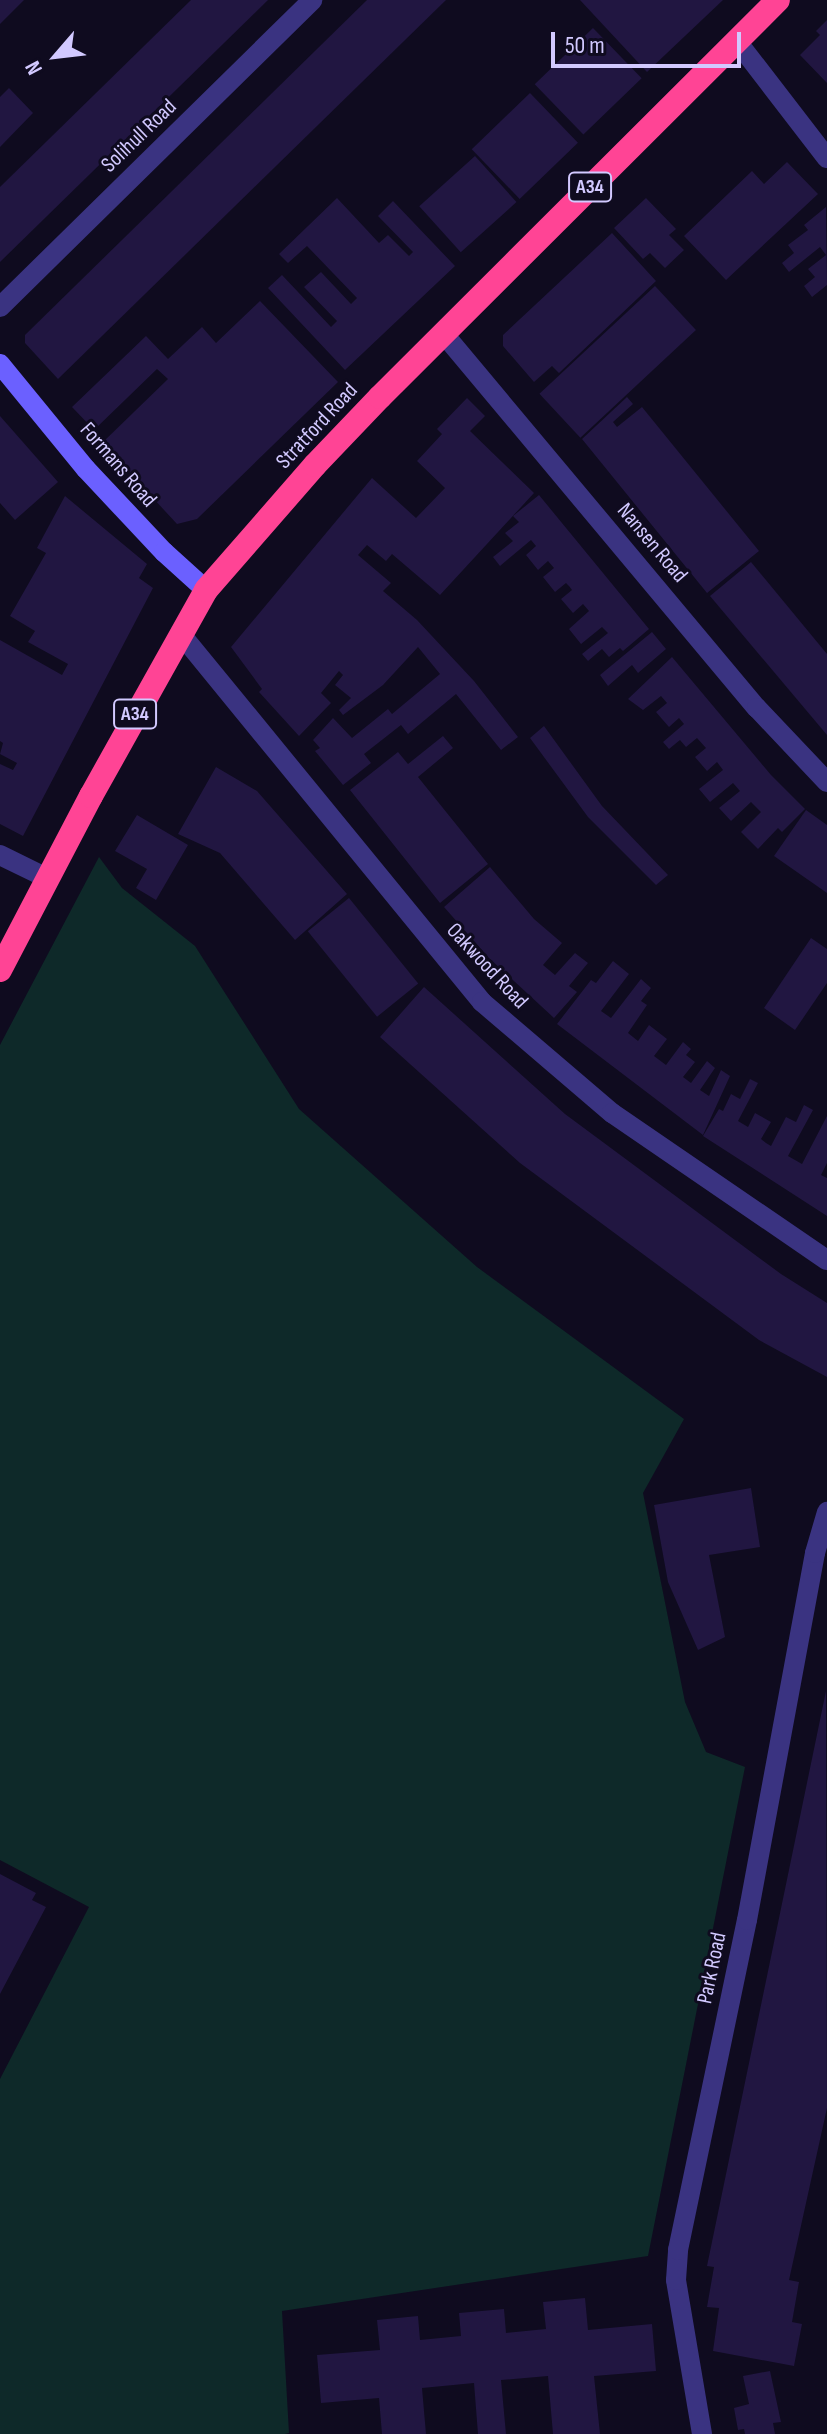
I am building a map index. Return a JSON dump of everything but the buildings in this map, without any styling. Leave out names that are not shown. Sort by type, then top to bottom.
[{"type":"highway","name":"Stratford Road","points":[[0,970],[47,878],[206,590],[315,465],[443,333],[778,0]]},
{"type":"street","name":"Solihull Road","points":[[0,307],[312,0]]},
{"type":"street","points":[[736,40],[827,158]]},
{"type":"street","name":"Nansen Road","points":[[443,333],[757,708],[827,782]]},
{"type":"street","name":"Formans Road","points":[[0,364],[86,469],[164,552],[206,590]]},
{"type":"street","name":"Oakwood Road","points":[[180,633],[482,1002],[612,1113],[827,1260]]},
{"type":"street","points":[[0,855],[47,878]]},
{"type":"street","name":"Park Road","points":[[702,2434],[676,2280],[678,2250],[747,1920],[815,1553],[827,1512]]},
{"type":"green space","points":[[99,857],[122,888],[195,946],[299,1109],[477,1267],[684,1419],[643,1493],[685,1702],[706,1752],[745,1767],[648,2256],[282,2311],[289,2433],[285,2434],[0,2434],[0,2079],[89,1907],[0,1860],[0,1045]]}]
